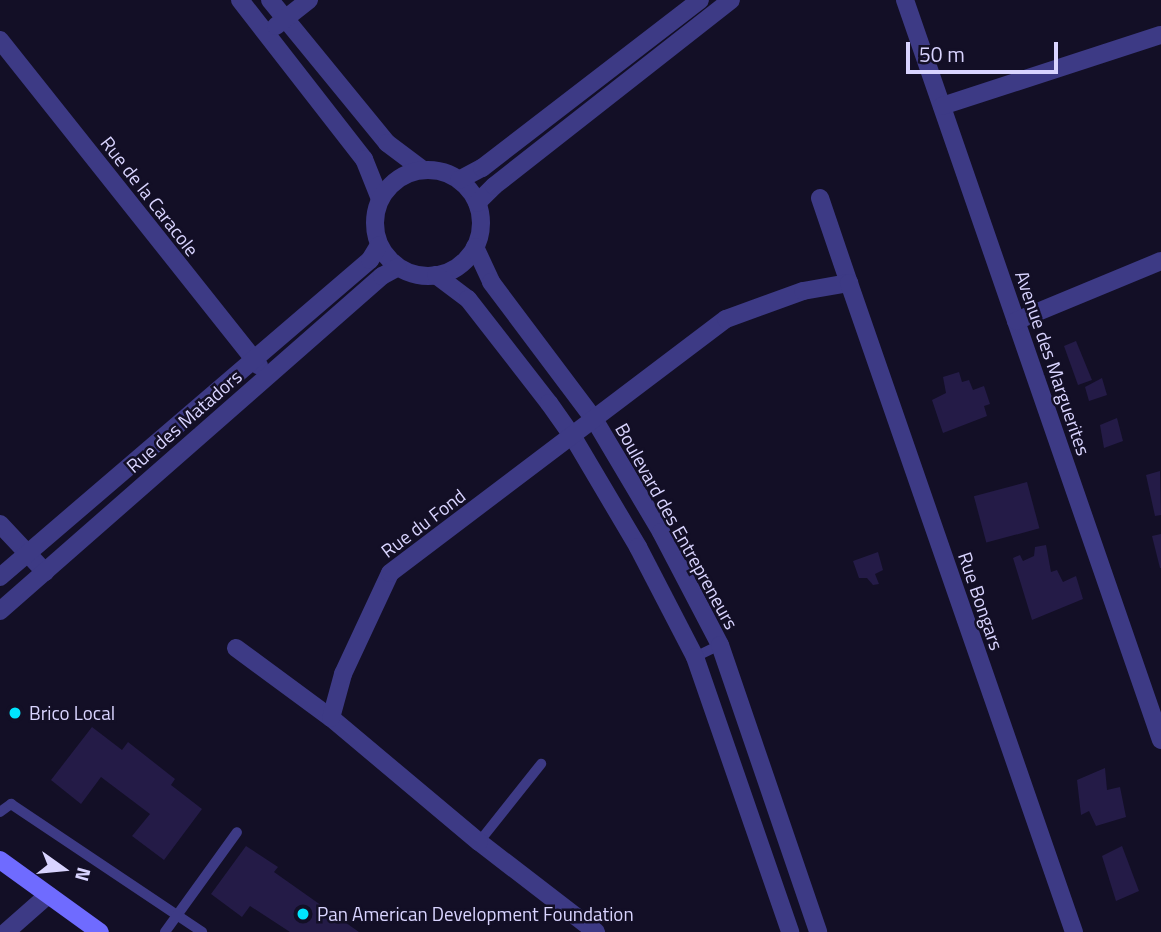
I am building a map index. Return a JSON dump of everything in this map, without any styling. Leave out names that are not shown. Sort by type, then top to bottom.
[{"type":"main road","points":[[0,860],[100,932]]},
{"type":"street","points":[[240,0],[364,159],[380,199]]},
{"type":"street","points":[[270,0],[387,144],[423,170],[448,174],[459,180],[477,203],[481,225],[475,247],[459,266],[436,275],[420,275],[398,267],[379,245],[375,226],[380,199],[398,179],[423,170]]},
{"type":"street","points":[[266,34],[309,0]]},
{"type":"street","points":[[459,180],[482,168],[700,0]]},
{"type":"street","points":[[477,203],[494,186],[731,0]]},
{"type":"street","name":"Avenue des Marguerites","points":[[905,0],[1161,740]]},
{"type":"street","points":[[942,106],[1161,35]]},
{"type":"street","name":"Rue de la Caracole","points":[[0,40],[268,376]]},
{"type":"street","name":"Rue Bongars","points":[[820,198],[1074,932]]},
{"type":"street","name":"Rue des Matadors","points":[[0,577],[370,260],[379,245]]},
{"type":"street","name":"Boulevard des Entrepreneurs","points":[[475,247],[491,282],[594,419],[661,532],[719,645],[818,932]]},
{"type":"street","points":[[1016,321],[1161,261]]},
{"type":"street","name":"Rue des Matadors","points":[[0,611],[382,275],[398,267]]},
{"type":"street","points":[[436,275],[468,299],[573,437],[638,547],[695,657],[790,932]]},
{"type":"street","points":[[573,437],[726,319],[803,291],[849,283]]},
{"type":"street","name":"Rue du Fond","points":[[331,718],[343,674],[390,573],[573,437]]},
{"type":"street","points":[[0,524],[45,572]]},
{"type":"street","points":[[236,648],[331,718],[479,842],[596,932]]},
{"type":"street","points":[[6,932],[48,895]]},
{"type":"lane","points":[[695,657],[719,645]]},
{"type":"lane","points":[[479,842],[541,764]]},
{"type":"lane","points":[[0,812],[11,804],[202,932]]},
{"type":"lane","points":[[164,932],[237,832]]},
{"type":"building","points":[[1076,341],[1092,380],[1078,385],[1064,346]]},
{"type":"building","points":[[959,372],[962,382],[969,380],[973,390],[984,386],[990,404],[984,406],[987,416],[943,433],[932,400],[946,393],[943,377]]},
{"type":"building","points":[[1102,378],[1107,395],[1089,401],[1085,387]]},
{"type":"building","points":[[1117,418],[1123,441],[1104,448],[1100,425]]},
{"type":"building","points":[[1160,471],[1161,515],[1155,516],[1146,475]]},
{"type":"building","points":[[1027,482],[1039,528],[986,543],[974,496]]},
{"type":"building","points":[[1161,534],[1161,568],[1160,568],[1152,536]]},
{"type":"building","points":[[1046,545],[1051,572],[1057,570],[1063,582],[1076,576],[1083,599],[1032,620],[1013,558],[1020,555],[1023,561],[1034,556],[1035,547]]},
{"type":"building","points":[[878,552],[883,570],[875,574],[879,584],[873,585],[867,578],[859,578],[853,561]]},
{"type":"building","points":[[92,727],[122,750],[128,742],[175,779],[171,785],[202,809],[164,860],[132,836],[150,814],[101,777],[81,804],[51,780]]},
{"type":"building","points":[[1105,768],[1107,790],[1120,787],[1126,817],[1096,826],[1089,811],[1081,815],[1077,780]]},
{"type":"building","points":[[246,846],[278,867],[274,872],[359,932],[290,932],[250,906],[242,917],[211,894]]},
{"type":"building","points":[[1122,846],[1139,891],[1116,901],[1102,856]]},
{"type":"place","name":"Brico Local","points":[[15,713]]},
{"type":"place","name":"Pan American Development Foundation","points":[[303,914]]}]
